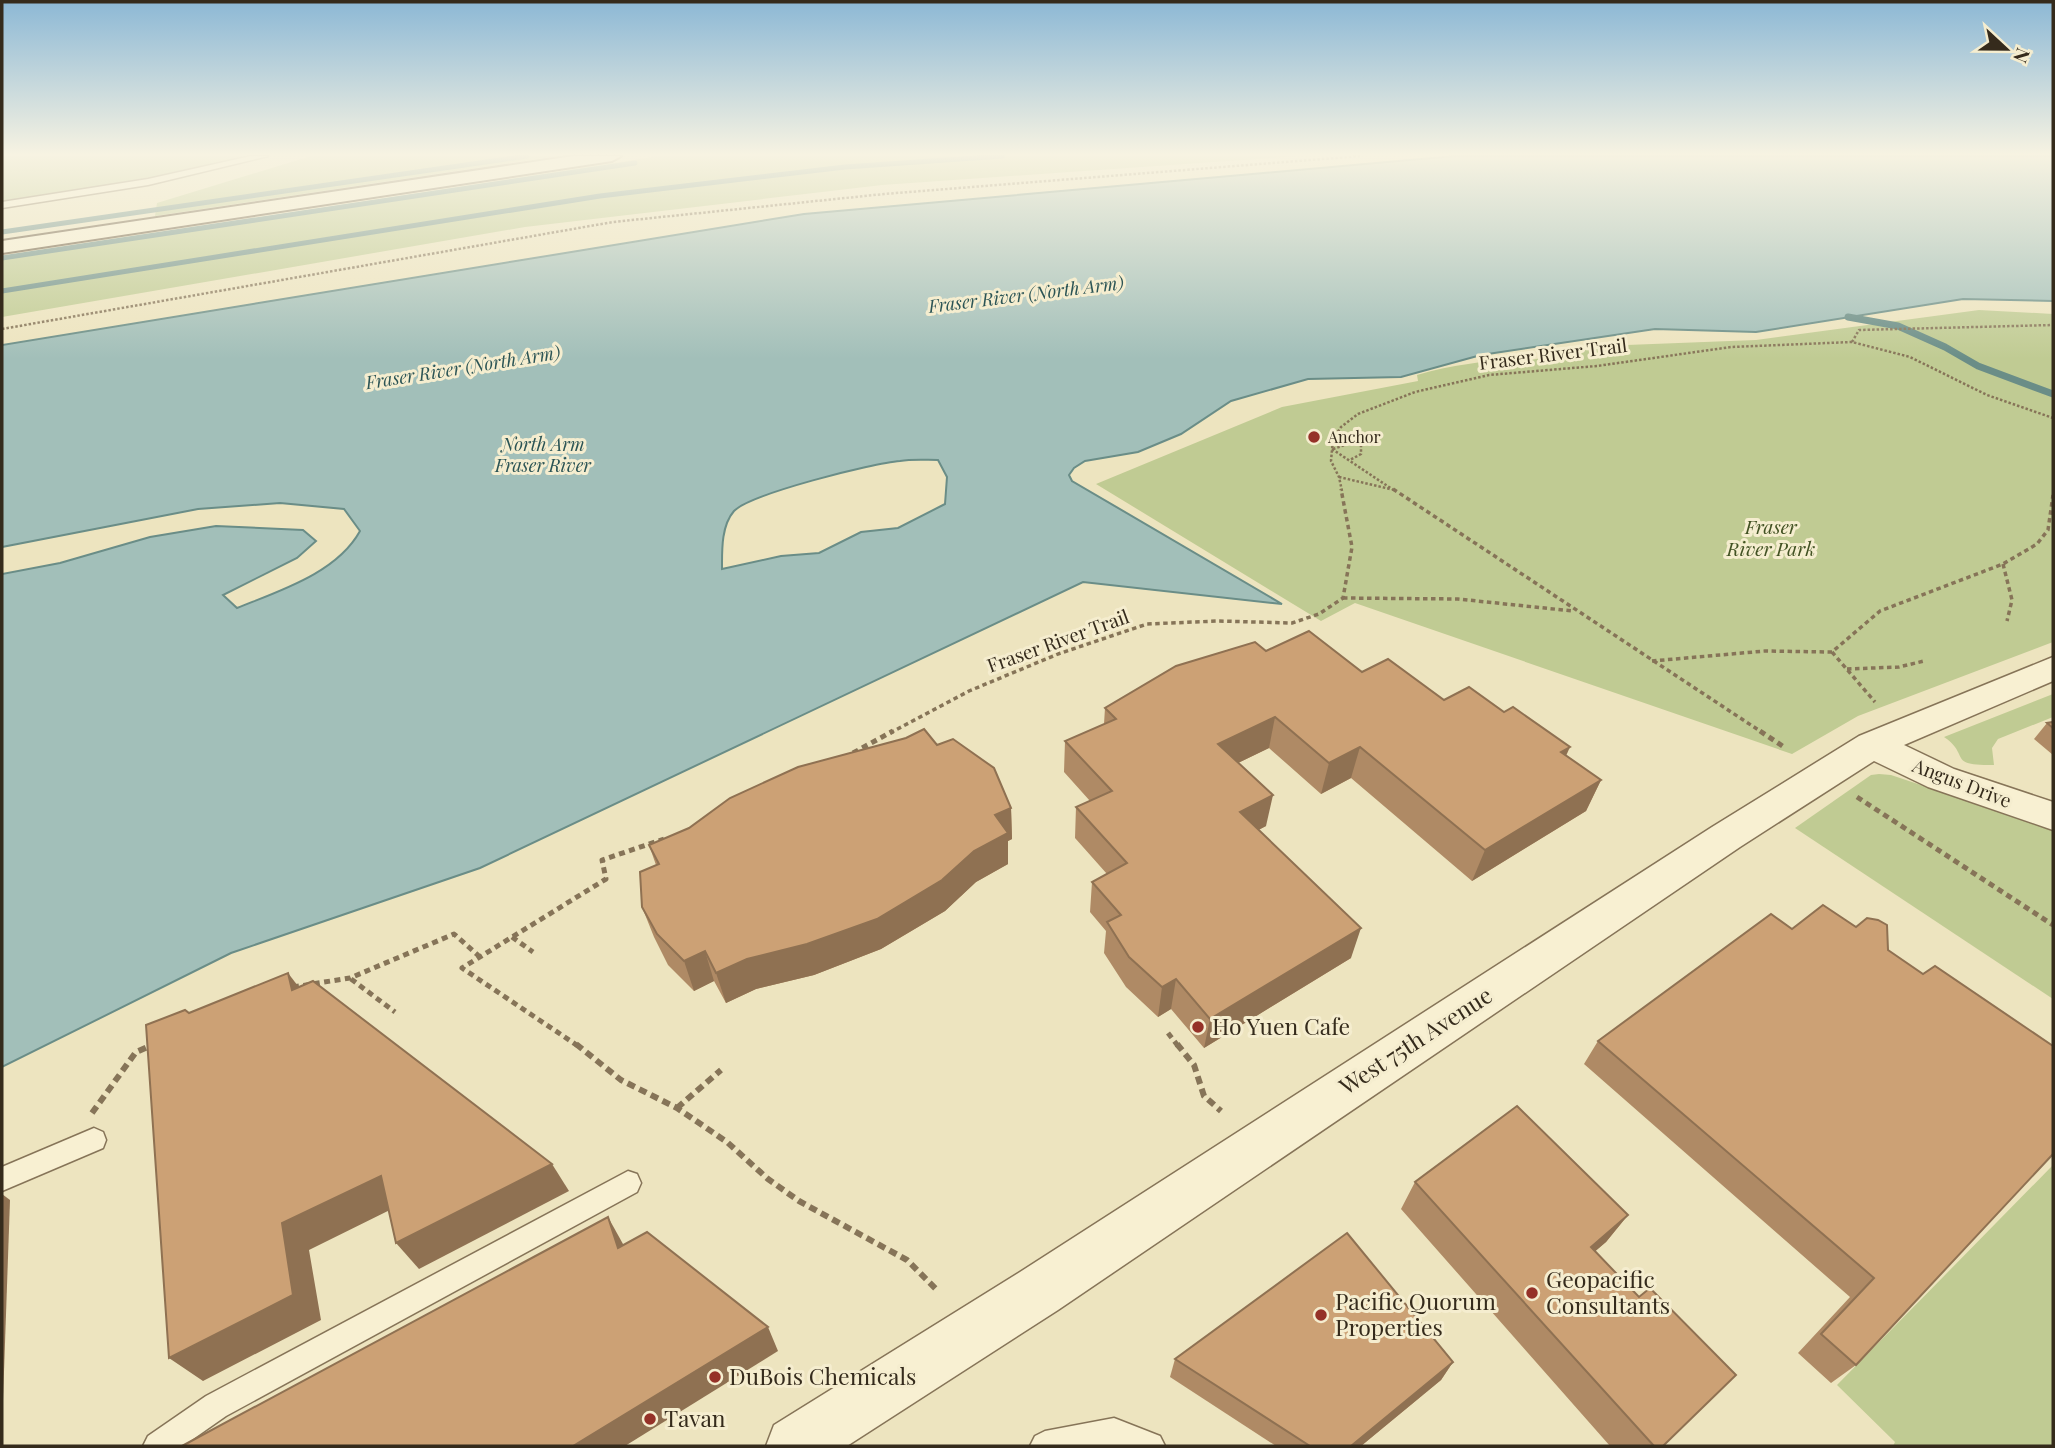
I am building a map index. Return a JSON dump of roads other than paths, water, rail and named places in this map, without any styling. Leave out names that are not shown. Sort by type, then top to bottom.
[{"type":"street","points":[[2,247],[153,224]]},
{"type":"street","name":"West 75th Avenue","points":[[795,1446],[1039,1292],[1511,979],[1872,745],[2053,669]]},
{"type":"street","name":"Angus Drive","points":[[1872,745],[1941,778],[2053,816]]},
{"type":"lane","points":[[2,1179],[94,1140]]},
{"type":"lane","points":[[158,1446],[216,1406],[628,1183]]},
{"type":"lane","points":[[1045,1446],[1114,1433],[1150,1446]]},
{"type":"water","name":"North Arm Fraser River","points":[[745,224],[2053,224],[2053,301],[1963,299],[1756,332],[1655,329],[1481,355],[1401,377],[1308,379],[1231,401],[1181,434],[1138,452],[1085,461],[1069,475],[1072,481],[1282,604],[1083,582],[480,868],[231,953],[2,1067],[2,574],[60,563],[150,537],[216,526],[303,530],[316,541],[297,558],[223,595],[237,608],[306,579],[322,569],[350,546],[360,531],[344,509],[280,503],[198,509],[2,547],[2,345]],"holes":[[[938,460],[947,477],[945,504],[898,528],[861,532],[819,553],[781,556],[722,569],[723,539],[734,511],[786,488],[886,463]]]},
{"type":"waterway","points":[[2,232],[60,224]]},
{"type":"waterway","points":[[2,258],[231,224]]},
{"type":"waterway","points":[[2,291],[426,224]]},
{"type":"waterway","points":[[1848,317],[1898,326],[1945,347],[1978,366],[2053,394]]},
{"type":"place","name":"Anchor","points":[[1314,437]]},
{"type":"place","name":"Ho Yuen Cafe","points":[[1198,1027]]},
{"type":"place","name":"Geopacific Consultants","points":[[1532,1293]]},
{"type":"place","name":"Pacific Quorum Properties","points":[[1321,1315]]},
{"type":"place","name":"DuBois Chemicals","points":[[715,1377]]},
{"type":"place","name":"Tavan","points":[[650,1419]]},
{"type":"water label","name":"Fraser River (North Arm)","points":[[1026,295]]},
{"type":"water label","name":"Fraser River (North Arm)","points":[[463,368]]},
{"type":"park label","name":"Fraser River Park","points":[[1771,538]]}]
